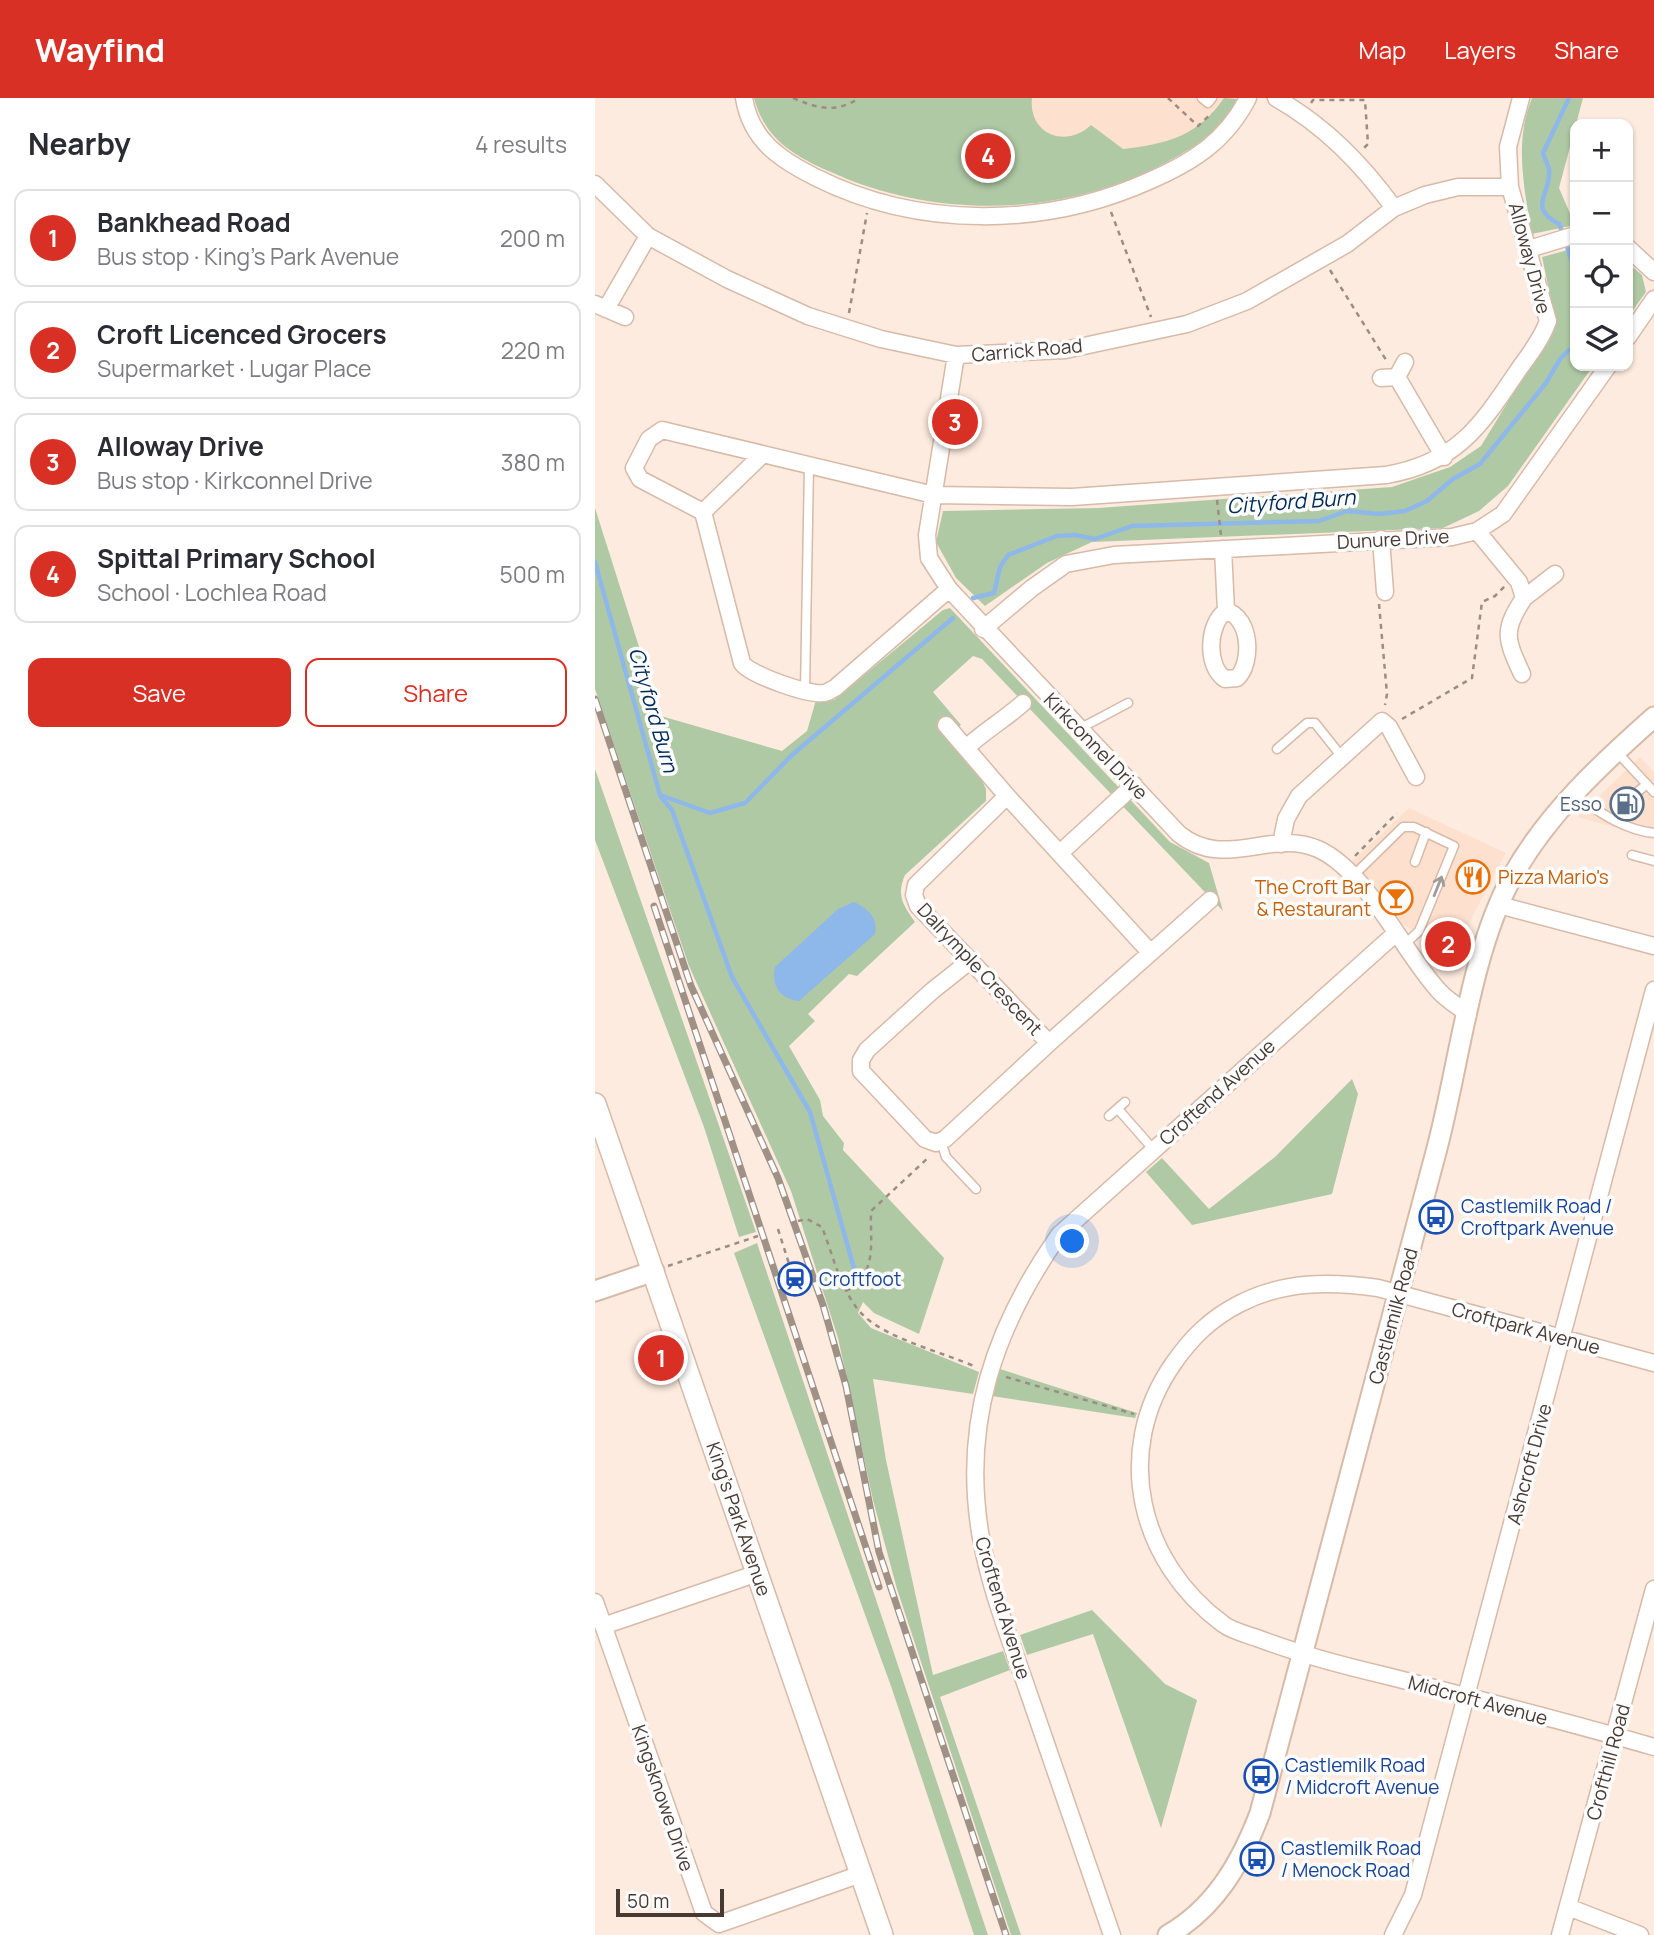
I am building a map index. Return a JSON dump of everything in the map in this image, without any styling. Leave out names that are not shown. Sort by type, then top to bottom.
[{"type":"main road","name":"King's Park Avenue","points":[[595,1104],[882,1935]]},
{"type":"street","points":[[744,98],[752,125],[772,151],[832,186],[869,200],[938,213],[1009,216],[1038,214],[1106,199],[1184,165],[1216,143],[1238,118],[1248,98]]},
{"type":"street","points":[[1276,98],[1324,130],[1363,166],[1394,208]]},
{"type":"street","name":"Alloway Drive","points":[[703,513],[640,479],[634,468],[655,433],[662,430],[935,495],[1061,497],[1216,488],[1386,475],[1406,471],[1444,457],[1471,435],[1490,412],[1545,329],[1547,311],[1510,187],[1508,147],[1521,98]]},
{"type":"street","name":"Carrick Road","points":[[595,184],[648,236],[773,300],[808,316],[847,329],[956,355],[1065,350],[1177,327],[1247,301],[1323,259],[1394,208],[1425,195],[1458,187],[1510,187]]},
{"type":"street","points":[[625,317],[601,306],[648,236]]},
{"type":"street","points":[[1529,249],[1570,237]]},
{"type":"street","points":[[1633,253],[1654,272]]},
{"type":"street","points":[[1633,330],[1654,299]]},
{"type":"street","name":"Kirkconnel Drive","points":[[956,355],[927,535],[929,558],[949,589],[983,629],[1179,834],[1201,848],[1227,851],[1281,844],[1317,849],[1348,872],[1439,991],[1468,1014]]},
{"type":"street","points":[[1405,362],[1389,377],[1444,457]]},
{"type":"street","name":"Dunure Drive","points":[[983,629],[1066,564],[1114,555],[1381,538],[1452,537],[1477,531],[1503,514],[1604,371]]},
{"type":"street","points":[[762,455],[703,513],[746,670],[805,691],[824,693],[835,688],[949,589]]},
{"type":"street","points":[[1477,531],[1514,576],[1524,598]]},
{"type":"street","points":[[1381,538],[1385,592]]},
{"type":"street","points":[[1223,549],[1226,611]]},
{"type":"street","points":[[1522,674],[1510,647],[1507,629],[1524,598],[1555,574]]},
{"type":"street","points":[[966,748],[985,729],[999,724],[1023,703]]},
{"type":"street","name":"Castlemilk Road","points":[[1168,1935],[1201,1911],[1224,1886],[1249,1842],[1260,1814],[1450,1101],[1468,1014],[1499,905],[1512,877],[1537,838],[1573,794],[1654,717]]},
{"type":"street","points":[[1281,844],[1286,819],[1299,796],[1342,757],[1386,724],[1416,776]]},
{"type":"street","points":[[946,725],[1149,951]]},
{"type":"street","points":[[1061,853],[1134,785]]},
{"type":"street","name":"Dalrymple Crescent","points":[[1007,796],[916,885],[914,895],[918,906],[1049,1043],[1149,951],[1210,900]]},
{"type":"street","points":[[1499,905],[1654,946]]},
{"type":"street","name":"Croftend Avenue","points":[[1112,1935],[999,1607],[981,1539],[974,1483],[976,1441],[989,1372],[1008,1318],[1033,1273],[1059,1235],[1153,1149],[1401,939]]},
{"type":"street","points":[[971,960],[922,999],[867,1050],[861,1071],[925,1139],[938,1142],[1049,1043]]},
{"type":"street","name":"Ashcroft Drive","points":[[1393,1935],[1413,1895],[1654,990]]},
{"type":"street","points":[[595,1292],[653,1271]]},
{"type":"street","name":"Croftpark Avenue","points":[[1146,1417],[1168,1371],[1193,1336],[1240,1303],[1304,1284],[1338,1282],[1399,1293],[1654,1363]]},
{"type":"street","name":"Midcroft Avenue","points":[[1146,1417],[1140,1452],[1146,1520],[1159,1552],[1174,1575],[1202,1608],[1226,1627],[1302,1655],[1654,1747]]},
{"type":"street","points":[[603,1626],[758,1573]]},
{"type":"street","name":"Crofthill Road","points":[[1560,1935],[1654,1589]]},
{"type":"street","name":"Kingsknowe Drive","points":[[595,1602],[704,1913],[719,1924],[861,1874]]},
{"type":"street","points":[[1568,1907],[1640,1935]]},
{"type":"lane","points":[[1202,98],[1208,103],[1215,101]]},
{"type":"lane","points":[[805,691],[809,465]]},
{"type":"lane","points":[[1080,729],[1128,703]]},
{"type":"lane","points":[[1277,749],[1307,723],[1315,723],[1342,757]]},
{"type":"lane","points":[[1616,751],[1654,792]]},
{"type":"lane","points":[[1635,796],[1647,784]]},
{"type":"lane","points":[[1573,794],[1638,831],[1654,833]]},
{"type":"lane","points":[[1348,872],[1403,827],[1414,827],[1454,846],[1419,931],[1401,939]]},
{"type":"lane","points":[[1415,862],[1426,832]]},
{"type":"lane","points":[[1632,855],[1654,861]]},
{"type":"lane","points":[[1109,1116],[1125,1102]]},
{"type":"lane","points":[[1118,1109],[1153,1149]]},
{"type":"lane","points":[[938,1142],[946,1157],[976,1189]]},
{"type":"path","points":[[793,98],[828,109],[842,107],[859,98]]},
{"type":"path","points":[[1168,98],[1198,126],[1215,101]]},
{"type":"path","points":[[1313,100],[1365,100],[1369,144]]},
{"type":"path","points":[[1106,199],[1147,307]]},
{"type":"path","points":[[847,329],[869,200]]},
{"type":"path","points":[[1323,259],[1380,349]]},
{"type":"path","points":[[1216,488],[1223,549]]},
{"type":"path","points":[[1386,724],[1472,678],[1482,602],[1495,596],[1514,576]]},
{"type":"path","points":[[1385,592],[1379,604],[1387,694],[1386,724]]},
{"type":"path","points":[[1348,872],[1397,813]]},
{"type":"path","points":[[846,1291],[861,1283],[867,1274],[871,1211],[932,1154],[938,1142]]},
{"type":"path","points":[[799,1221],[807,1219],[822,1227],[846,1291],[863,1315],[886,1330],[989,1372],[1146,1417]]},
{"type":"path","points":[[778,1229],[791,1270]]},
{"type":"path","points":[[653,1271],[758,1236]]},
{"type":"shaded area","points":[[754,98],[1238,98],[1233,109],[1188,150],[1137,177],[1085,193],[1008,205],[927,201],[846,179],[780,145],[759,115]]},
{"type":"shaded area","points":[[1640,757],[1654,772],[1654,838],[1577,817]]},
{"type":"shaded area","points":[[1409,808],[1506,853],[1462,936],[1448,950],[1400,923],[1352,861]]},
{"type":"green space","points":[[754,98],[1032,98],[1032,110],[1042,129],[1051,134],[1071,136],[1091,125],[1123,149],[1180,136],[1203,121],[1224,98],[1237,99],[1224,120],[1198,143],[1167,162],[1128,180],[1086,194],[1000,206],[913,198],[871,188],[831,172],[793,152],[773,135],[765,125]]},
{"type":"green space","points":[[1532,98],[1583,98],[1577,119],[1570,119],[1570,147],[1559,188],[1570,213],[1570,226],[1532,234],[1522,165],[1523,131]]},
{"type":"green space","points":[[1570,249],[1570,371],[1589,371],[1508,486],[1479,511],[1443,528],[1092,542],[1047,563],[985,606],[956,578],[936,542],[943,511],[1098,508],[1392,487],[1450,467],[1481,446],[1556,323],[1542,257]]},
{"type":"green space","points":[[1633,267],[1642,275],[1646,292],[1633,310]]},
{"type":"green space","points":[[595,508],[661,716],[782,751],[807,731],[816,700],[834,700],[943,610],[950,608],[1170,842],[1209,863],[1223,911],[982,659],[973,656],[933,692],[961,725],[957,728],[986,789],[986,801],[905,875],[901,888],[902,900],[915,922],[857,976],[849,974],[808,1014],[815,1021],[789,1046],[820,1100],[823,1116],[844,1143],[843,1150],[944,1258],[919,1334],[874,1313],[863,1302],[858,1313],[871,1328],[979,1372],[973,1394],[873,1379],[886,1460],[933,1675],[1003,1651],[1010,1670],[940,1697],[1021,1935],[1011,1935],[897,1589],[873,1500],[838,1338],[791,1191],[689,966],[595,689]]},
{"type":"green space","points":[[595,769],[756,1232],[739,1237],[704,1127],[595,840]]},
{"type":"green space","points":[[1352,1079],[1358,1094],[1332,1194],[1192,1225],[1146,1172],[1162,1158],[1209,1209],[1275,1157]]},
{"type":"green space","points":[[757,1243],[988,1935],[974,1935],[892,1689],[734,1253]]},
{"type":"green space","points":[[1000,1369],[1137,1413],[1135,1418],[992,1396]]},
{"type":"green space","points":[[1092,1610],[1165,1684],[1197,1700],[1161,1828],[1093,1634],[1027,1655],[1020,1635]]},
{"type":"water","points":[[854,902],[871,914],[876,928],[875,934],[799,1001],[787,998],[776,986],[775,967],[838,909]]},
{"type":"waterway","name":"Cityford Burn","points":[[1563,234],[1559,224],[1549,218],[1542,206],[1549,178],[1549,169],[1543,153],[1569,98]]},
{"type":"waterway","name":"Cityford Burn","points":[[1566,243],[1570,256]]},
{"type":"waterway","name":"Cityford Burn","points":[[973,598],[994,593],[1000,567],[1008,555],[1057,536],[1075,535],[1095,539],[1132,526],[1319,521],[1347,511],[1379,514],[1405,511],[1427,501],[1453,479],[1480,464],[1546,383],[1560,359],[1570,350]]},
{"type":"waterway","name":"Cityford Burn","points":[[595,562],[660,795],[710,813],[745,803],[792,755],[953,618]]},
{"type":"waterway","points":[[661,797],[672,810],[732,977],[810,1112],[855,1272]]},
{"type":"railway","points":[[595,699],[691,986],[778,1178],[823,1305],[846,1386],[879,1552],[1006,1935]]},
{"type":"railway","points":[[654,906],[879,1587]]},
{"type":"place","name":"Spittal Primary School","points":[[988,156]]},
{"type":"place","name":"Alloway Drive","points":[[955,422]]},
{"type":"place","name":"Esso","points":[[1627,804]]},
{"type":"place","name":"Pizza Mario's","points":[[1473,877]]},
{"type":"place","name":"The Croft Bar & Restaurant","points":[[1396,898]]},
{"type":"place","name":"Croft Licenced Grocers","points":[[1448,944]]},
{"type":"place","name":"Castlemilk Road / Croftpark Avenue","points":[[1436,1217]]},
{"type":"place","name":"Croftfoot","points":[[795,1279]]},
{"type":"place","name":"Bankhead Road","points":[[661,1358]]},
{"type":"place","name":"Castlemilk Road / Midcroft Avenue","points":[[1261,1776]]},
{"type":"place","name":"Castlemilk Road / Menock Road","points":[[1257,1859]]}]
